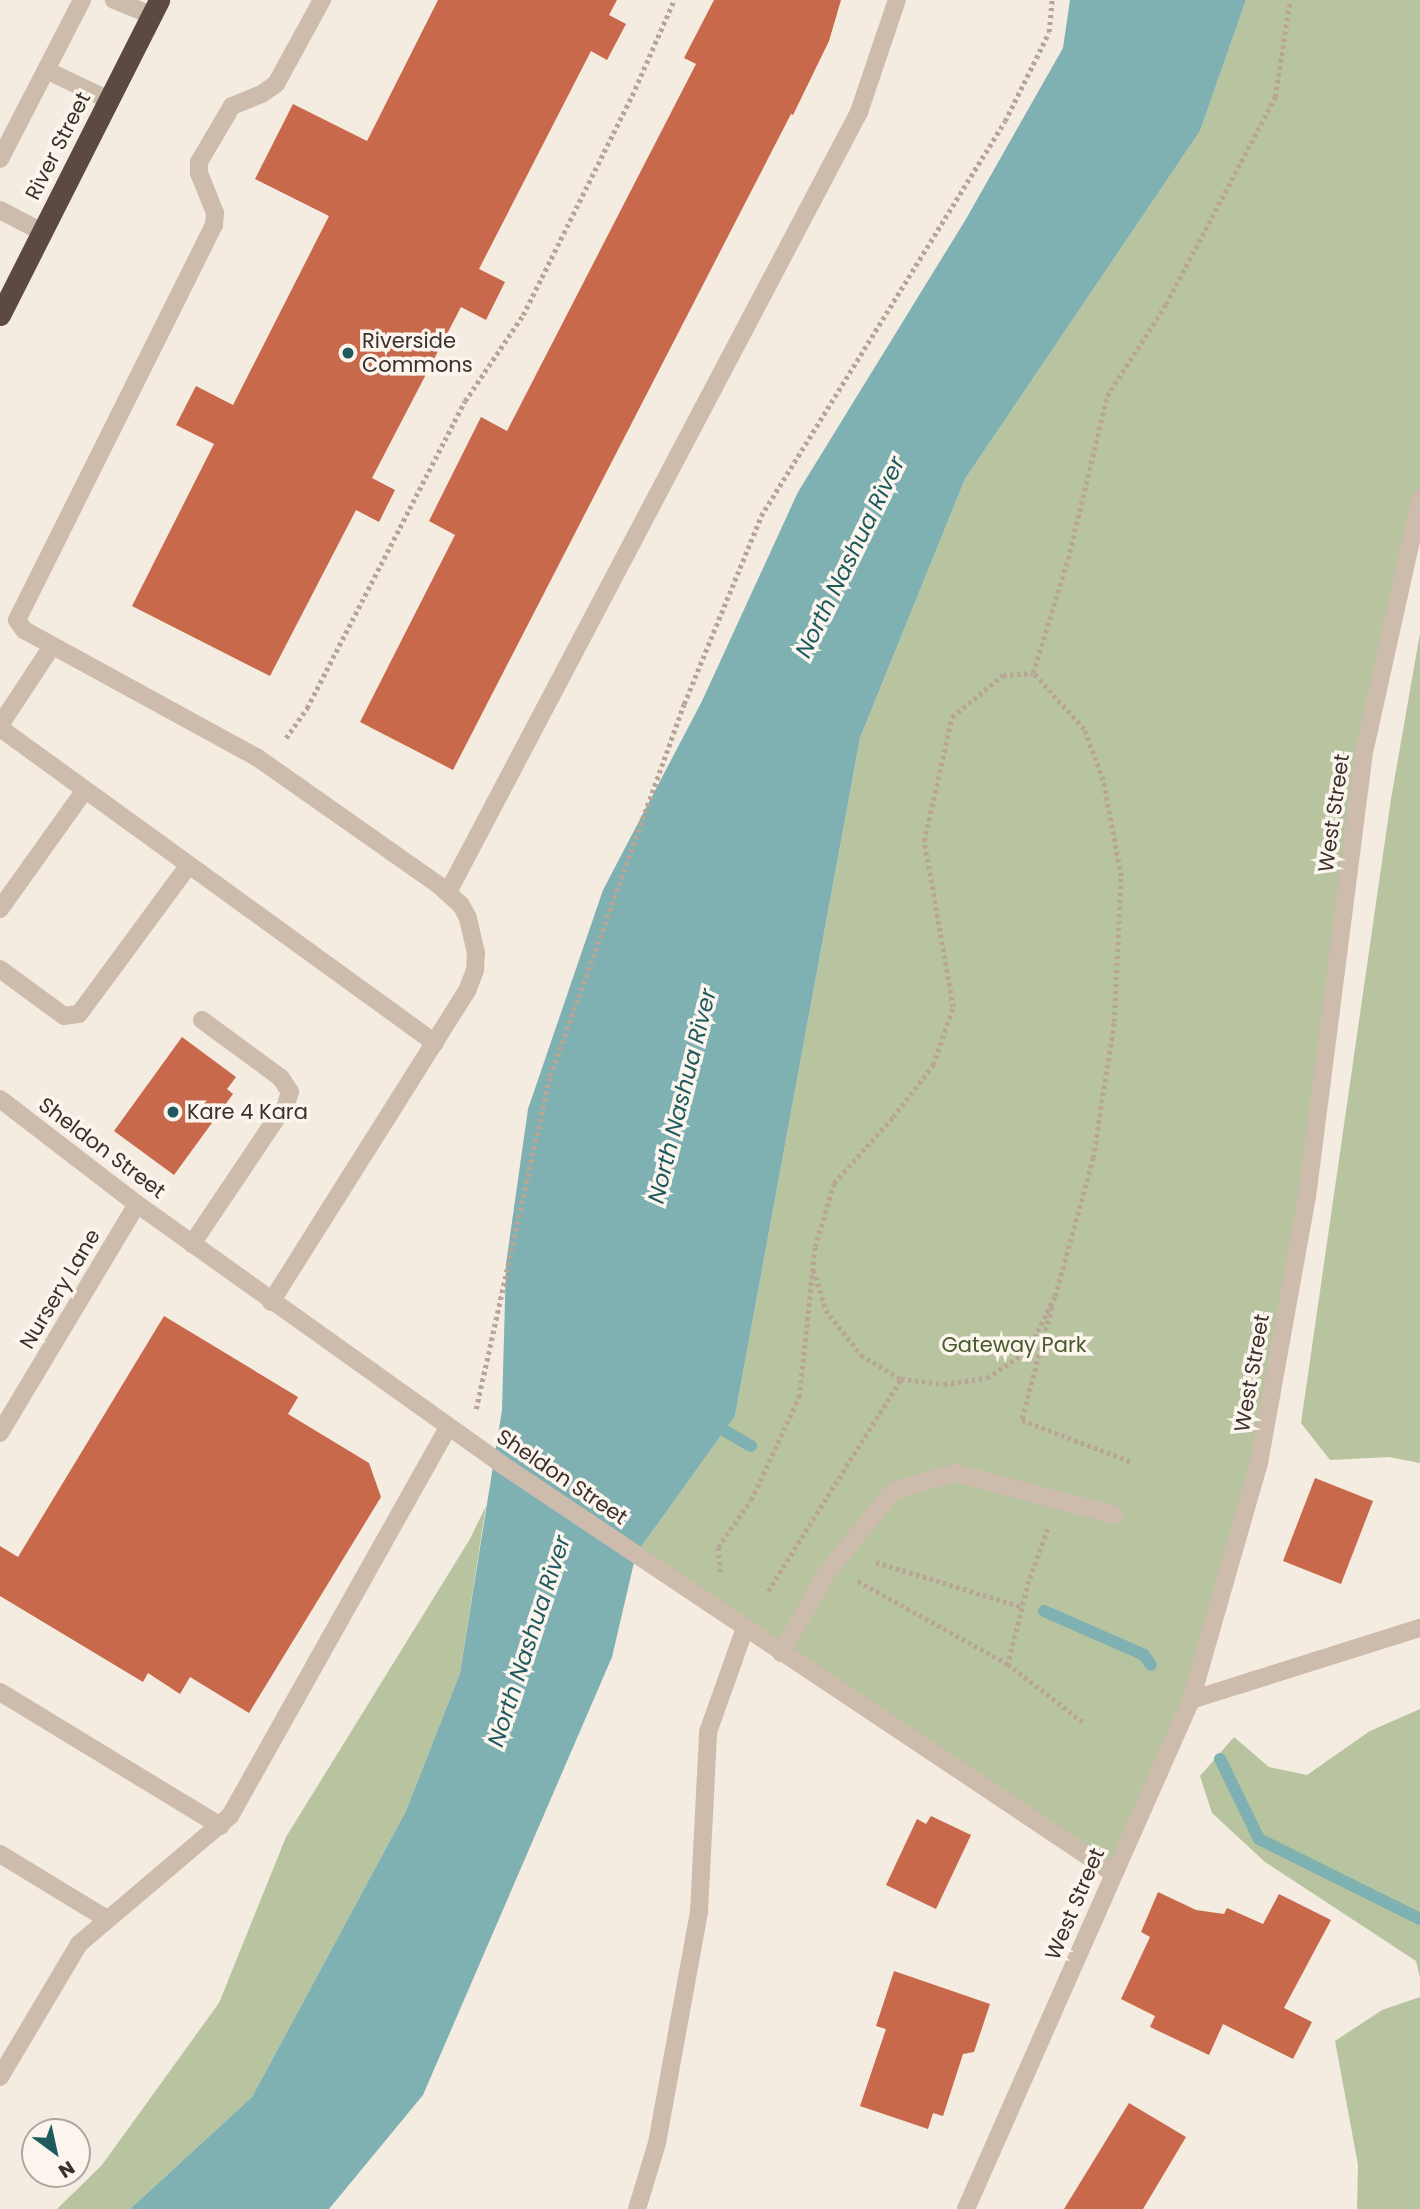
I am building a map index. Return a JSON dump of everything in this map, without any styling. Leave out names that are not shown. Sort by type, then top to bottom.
[{"type":"highway","name":"River Street","points":[[0,315],[155,8]]},
{"type":"street","points":[[0,159],[82,0]]},
{"type":"street","points":[[114,0],[155,8]]},
{"type":"street","points":[[271,1302],[463,999],[475,970],[476,953],[468,918],[448,892],[258,758],[52,646],[19,625],[20,611],[215,226],[215,213],[199,173],[199,162],[232,106],[262,94],[276,84],[322,0]]},
{"type":"street","points":[[448,892],[845,140],[868,89],[897,0]]},
{"type":"street","points":[[46,70],[109,100]]},
{"type":"street","points":[[0,211],[42,232]]},
{"type":"street","name":"West Street","points":[[966,2209],[1191,1700],[1259,1463],[1307,1197],[1363,758],[1420,499]]},
{"type":"street","points":[[52,646],[0,727],[435,1043]]},
{"type":"street","points":[[0,909],[85,790]]},
{"type":"street","points":[[0,969],[65,1016],[79,1014],[189,866]]},
{"type":"street","points":[[192,1244],[286,1104],[290,1092],[281,1078],[202,1020]]},
{"type":"street","name":"Sheldon Street","points":[[0,1100],[271,1302],[501,1464],[1113,1873]]},
{"type":"street","name":"Nursery Lane","points":[[0,1433],[137,1204]]},
{"type":"street","points":[[0,2077],[72,1953],[107,1919],[220,1826],[240,1802],[448,1427]]},
{"type":"street","points":[[781,1653],[828,1570],[892,1491],[955,1473],[1115,1515]]},
{"type":"street","points":[[637,2209],[657,2143],[699,1912],[708,1732],[744,1628]]},
{"type":"street","points":[[1191,1700],[1420,1628]]},
{"type":"street","points":[[0,1692],[220,1826]]},
{"type":"street","points":[[0,1854],[107,1919]]},
{"type":"path","points":[[307,708],[465,401],[523,315],[635,89],[674,0]]},
{"type":"path","points":[[467,1440],[515,1240],[550,1076],[684,704],[761,516],[1005,121],[1049,33],[1052,0]]},
{"type":"path","points":[[1033,673],[1068,559],[1107,396],[1166,304],[1275,97],[1290,0]]},
{"type":"path","points":[[721,1579],[718,1546],[751,1500],[799,1397],[815,1247],[834,1183],[893,1117],[933,1065],[953,1007],[924,841],[952,717],[1003,675],[1033,673]]},
{"type":"path","points":[[1033,673],[1084,729],[1103,780],[1121,876],[1114,1021],[1093,1158],[1022,1420],[1132,1462]]},
{"type":"path","points":[[813,1268],[826,1310],[861,1355],[901,1379],[944,1384],[986,1378],[1028,1350],[1055,1296]]},
{"type":"path","points":[[768,1591],[901,1379]]},
{"type":"path","points":[[1008,1664],[1022,1607],[1049,1525]]},
{"type":"path","points":[[867,1560],[1022,1607]]},
{"type":"path","points":[[850,1576],[1008,1664],[1084,1723]]},
{"type":"green space","name":"Gateway Park","points":[[1246,0],[1420,0],[1420,499],[1363,758],[1307,1197],[1259,1463],[1191,1700],[1113,1873],[636,1554],[735,1416],[860,738],[965,479],[1200,131]]},
{"type":"green space","points":[[1420,633],[1420,1463],[1389,1457],[1330,1460],[1301,1423],[1391,799]]},
{"type":"green space","points":[[486,1506],[460,1673],[406,1811],[252,2097],[130,2209],[57,2209],[78,2188],[91,2188],[91,2176],[102,2165],[219,2003],[286,1837],[470,1539]]},
{"type":"green space","points":[[1420,1709],[1420,1978],[1416,1961],[1265,1862],[1212,1813],[1200,1776],[1234,1737],[1269,1767],[1307,1775],[1370,1731]]},
{"type":"green space","points":[[1420,1997],[1420,2209],[1357,2209],[1358,2165],[1335,2041],[1382,2010]]},
{"type":"water","name":"North Nashua River","points":[[1070,0],[1246,0],[1200,131],[965,479],[860,738],[735,1416],[636,1554],[612,1657],[423,2095],[329,2209],[130,2209],[252,2097],[406,1811],[460,1673],[502,1410],[506,1264],[528,1109],[603,890],[702,701],[798,492],[966,219],[1063,48]]},
{"type":"building","name":"Riverside Commons","points":[[438,0],[617,0],[609,15],[626,24],[607,60],[591,51],[479,269],[505,282],[486,320],[461,307],[372,478],[395,490],[379,522],[356,510],[270,676],[132,606],[214,444],[176,425],[196,386],[233,405],[329,216],[255,179],[293,104],[367,141]]},
{"type":"building","name":"Riverside Commons","points":[[714,0],[841,0],[829,41],[793,115],[791,114],[453,770],[360,722],[455,535],[429,521],[481,417],[507,431],[696,64],[684,58]]},
{"type":"building","name":"Kare 4 Kara","points":[[182,1037],[236,1077],[227,1089],[233,1094],[174,1175],[114,1131]]},
{"type":"building","points":[[164,1316],[298,1397],[288,1414],[369,1463],[381,1497],[249,1713],[190,1677],[180,1694],[148,1673],[143,1682],[0,1596],[0,1546],[18,1557]]},
{"type":"building","points":[[1315,1478],[1373,1501],[1341,1584],[1283,1561]]},
{"type":"building","points":[[931,1816],[971,1835],[936,1909],[886,1885],[917,1819],[926,1824]]},
{"type":"building","points":[[1158,1892],[1196,1910],[1224,1914],[1227,1908],[1263,1924],[1279,1894],[1331,1920],[1284,2008],[1312,2022],[1293,2059],[1223,2024],[1209,2055],[1150,2027],[1155,2016],[1121,1999],[1150,1937],[1141,1932]]},
{"type":"building","points":[[894,1971],[990,2004],[974,2052],[963,2054],[943,2116],[933,2113],[928,2129],[860,2106],[886,2029],[876,2026]]},
{"type":"building","points":[[1129,2103],[1186,2137],[1143,2209],[1064,2209]]},
{"type":"waterway","points":[[725,1431],[751,1446]]},
{"type":"waterway","points":[[1044,1611],[1144,1655],[1151,1665]]},
{"type":"waterway","points":[[1220,1759],[1259,1839],[1420,1919]]},
{"type":"place","name":"Riverside Commons","points":[[348,353]]},
{"type":"place","name":"Kare 4 Kara","points":[[173,1112]]}]
